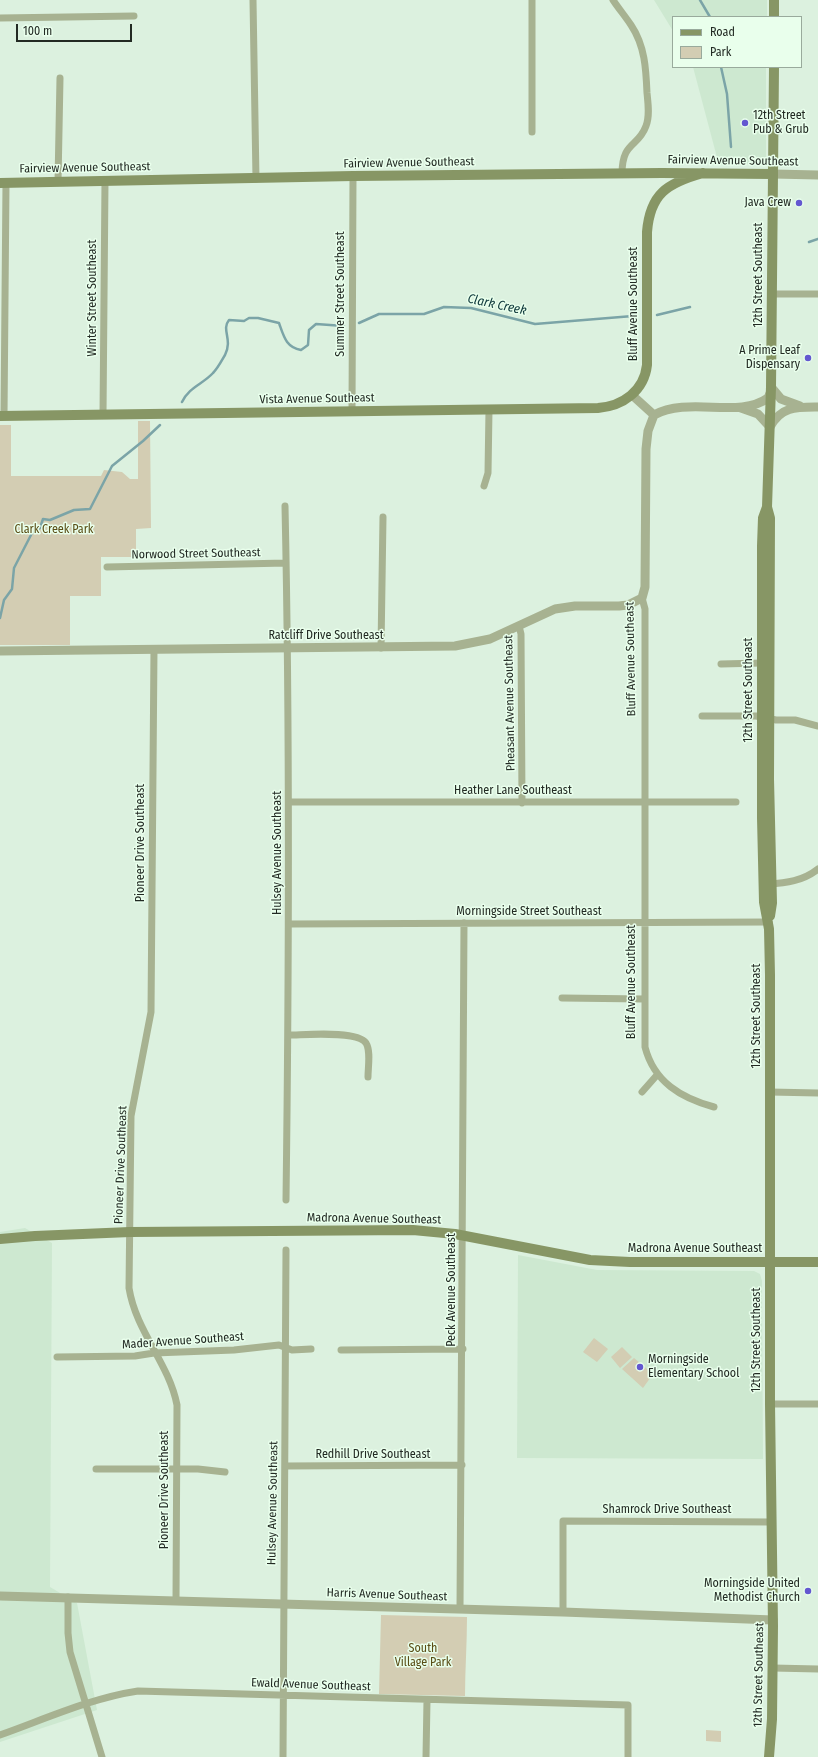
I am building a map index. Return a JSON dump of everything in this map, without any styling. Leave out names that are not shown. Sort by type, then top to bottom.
[{"type":"main road","points":[[774,0],[774,16]]},
{"type":"main road","name":"12th Street Southeast","points":[[769,1757],[773,1668],[770,1404],[769,922],[772,903],[768,884],[766,718],[770,518],[767,507],[771,389],[774,68]]},
{"type":"main road","name":"Fairview Avenue Southeast","points":[[3,183],[353,176],[662,173],[773,174]]},
{"type":"main road","points":[[658,196],[663,183],[662,173]]},
{"type":"main road","name":"Bluff Avenue Southeast","points":[[632,395],[638,390],[643,382],[647,371],[648,216],[652,204],[658,196],[673,184],[687,177],[703,173]]},
{"type":"main road","name":"Vista Avenue Southeast","points":[[2,416],[602,408],[622,402],[632,395]]},
{"type":"main road","name":"12th Street Southeast","points":[[766,718],[762,663],[762,532],[763,518],[767,507]]},
{"type":"main road","name":"Madrona Avenue Southeast","points":[[0,1239],[130,1232],[413,1230],[463,1235],[590,1260],[630,1262],[818,1262]]},
{"type":"street","points":[[253,0],[256,179]]},
{"type":"street","points":[[532,0],[532,132]]},
{"type":"street","points":[[613,0],[638,38],[646,66],[647,120],[643,131],[626,152],[622,162],[622,174]]},
{"type":"street","points":[[0,18],[134,16]]},
{"type":"street","points":[[58,182],[60,78]]},
{"type":"street","name":"Fairview Avenue Southeast","points":[[773,174],[818,176]]},
{"type":"street","name":"Summer Street Southeast","points":[[352,412],[353,176]]},
{"type":"street","name":"Winter Street Southeast","points":[[103,415],[105,180]]},
{"type":"street","points":[[2,416],[3,183]]},
{"type":"street","points":[[772,294],[818,294]]},
{"type":"street","points":[[632,395],[654,415],[669,408],[682,406],[737,407],[763,402],[768,398],[771,389],[781,399],[805,407]]},
{"type":"street","points":[[737,407],[755,412],[764,419],[770,427],[775,418],[783,411],[805,407],[818,407]]},
{"type":"street","points":[[484,486],[488,473],[489,410]]},
{"type":"street","name":"Bluff Avenue Southeast","points":[[654,415],[648,431],[646,449],[646,578],[642,598],[645,609],[645,1047],[647,1057],[657,1075],[684,1096],[714,1107]]},
{"type":"street","name":"Hulsey Avenue Southeast","points":[[285,506],[288,648],[290,924],[286,1200]]},
{"type":"street","points":[[381,648],[383,517]]},
{"type":"street","name":"Norwood Street Southeast","points":[[107,567],[286,563]]},
{"type":"street","name":"Ratcliff Drive Southeast","points":[[0,651],[381,648],[468,644],[490,639],[554,609],[575,606],[623,606],[642,598]]},
{"type":"street","name":"Pheasant Avenue Southeast","points":[[519,626],[521,634],[523,737],[522,803]]},
{"type":"street","name":"Pioneer Drive Southeast","points":[[154,649],[151,1012],[131,1116],[129,1288],[131,1302],[144,1333],[166,1372],[175,1395],[177,1469],[176,1600]]},
{"type":"street","points":[[721,664],[762,663]]},
{"type":"street","points":[[702,716],[795,720],[818,726]]},
{"type":"street","name":"Heather Lane Southeast","points":[[289,802],[736,802]]},
{"type":"street","points":[[768,884],[795,881],[804,878],[818,869]]},
{"type":"street","name":"Morningside Street Southeast","points":[[290,924],[769,922]]},
{"type":"street","name":"Peck Avenue Southeast","points":[[460,1609],[463,1349],[464,923]]},
{"type":"street","points":[[562,998],[645,999]]},
{"type":"street","points":[[289,1035],[349,1036],[361,1039],[366,1043],[368,1051],[368,1077]]},
{"type":"street","points":[[642,1092],[657,1075]]},
{"type":"street","points":[[770,1092],[818,1093]]},
{"type":"street","name":"Hulsey Avenue Southeast","points":[[283,1757],[286,1250]]},
{"type":"street","name":"Mader Avenue Southeast","points":[[57,1357],[135,1356],[154,1353],[234,1350],[264,1346],[285,1347],[292,1350],[311,1349]]},
{"type":"street","points":[[341,1350],[463,1349]]},
{"type":"street","points":[[770,1404],[818,1404]]},
{"type":"street","name":"Redhill Drive Southeast","points":[[285,1466],[462,1465]]},
{"type":"street","points":[[96,1469],[177,1469],[225,1472]]},
{"type":"street","name":"Shamrock Drive Southeast","points":[[563,1612],[563,1521],[772,1522]]},
{"type":"street","name":"Harris Avenue Southeast","points":[[0,1596],[283,1603],[773,1620]]},
{"type":"street","points":[[68,1597],[68,1633],[70,1652],[102,1757]]},
{"type":"street","points":[[773,1668],[818,1669]]},
{"type":"street","name":"Ewald Avenue Southeast","points":[[0,1735],[85,1705],[120,1694],[138,1691],[628,1705],[628,1757]]},
{"type":"street","points":[[426,1757],[427,1700]]},
{"type":"shaded area","points":[[654,0],[767,0],[767,16],[672,16],[672,29]]},
{"type":"shaded area","points":[[693,68],[766,68],[766,163],[719,165]]},
{"type":"shaded area","points":[[25,1228],[52,1243],[50,1587],[77,1603],[97,1710],[0,1742],[0,1232]]},
{"type":"shaded area","name":"Morningside Elementary School","points":[[518,1255],[597,1270],[754,1271],[760,1274],[762,1281],[763,1459],[517,1458]]},
{"type":"green space","name":"Clark Creek Park","points":[[138,421],[150,421],[151,528],[136,529],[136,557],[101,557],[101,596],[70,596],[70,645],[0,645],[0,425],[11,425],[11,476],[101,476],[104,470],[122,472],[130,479],[138,479]]},
{"type":"green space","points":[[594,1338],[608,1349],[597,1362],[583,1352]]},
{"type":"green space","points":[[622,1347],[632,1357],[620,1368],[611,1357]]},
{"type":"green space","points":[[634,1358],[653,1374],[643,1388],[622,1369]]},
{"type":"green space","name":"South Village Park","points":[[381,1615],[467,1617],[465,1696],[379,1694]]},
{"type":"green space","points":[[706,1730],[721,1731],[721,1742],[706,1741]]},
{"type":"waterway","points":[[700,0],[709,16]]},
{"type":"waterway","points":[[721,68],[727,94],[731,147]]},
{"type":"waterway","name":"Clark Creek","points":[[809,242],[818,239]]},
{"type":"waterway","name":"Clark Creek","points":[[359,323],[379,314],[424,314],[444,307],[471,308],[535,324],[633,316]]},
{"type":"waterway","name":"Clark Creek","points":[[657,315],[690,307]]},
{"type":"waterway","name":"Clark Creek","points":[[182,402],[192,389],[213,373],[225,355],[228,344],[226,327],[229,320],[244,321],[249,318],[258,318],[279,323],[286,341],[296,349],[301,350],[308,345],[309,330],[316,324],[344,326]]},
{"type":"waterway","name":"Clark Creek","points":[[0,618],[4,600],[12,589],[14,568],[32,533],[40,528],[43,519],[50,520],[74,510],[90,509],[112,466],[160,425]]},
{"type":"place","name":"12th Street Pub & Grub","points":[[745,123]]},
{"type":"place","name":"Java Crew","points":[[799,203]]},
{"type":"place","name":"A Prime Leaf Dispensary","points":[[808,358]]},
{"type":"place","name":"Morningside Elementary School","points":[[640,1367]]},
{"type":"place","name":"Morningside United Methodist Church","points":[[808,1591]]}]
